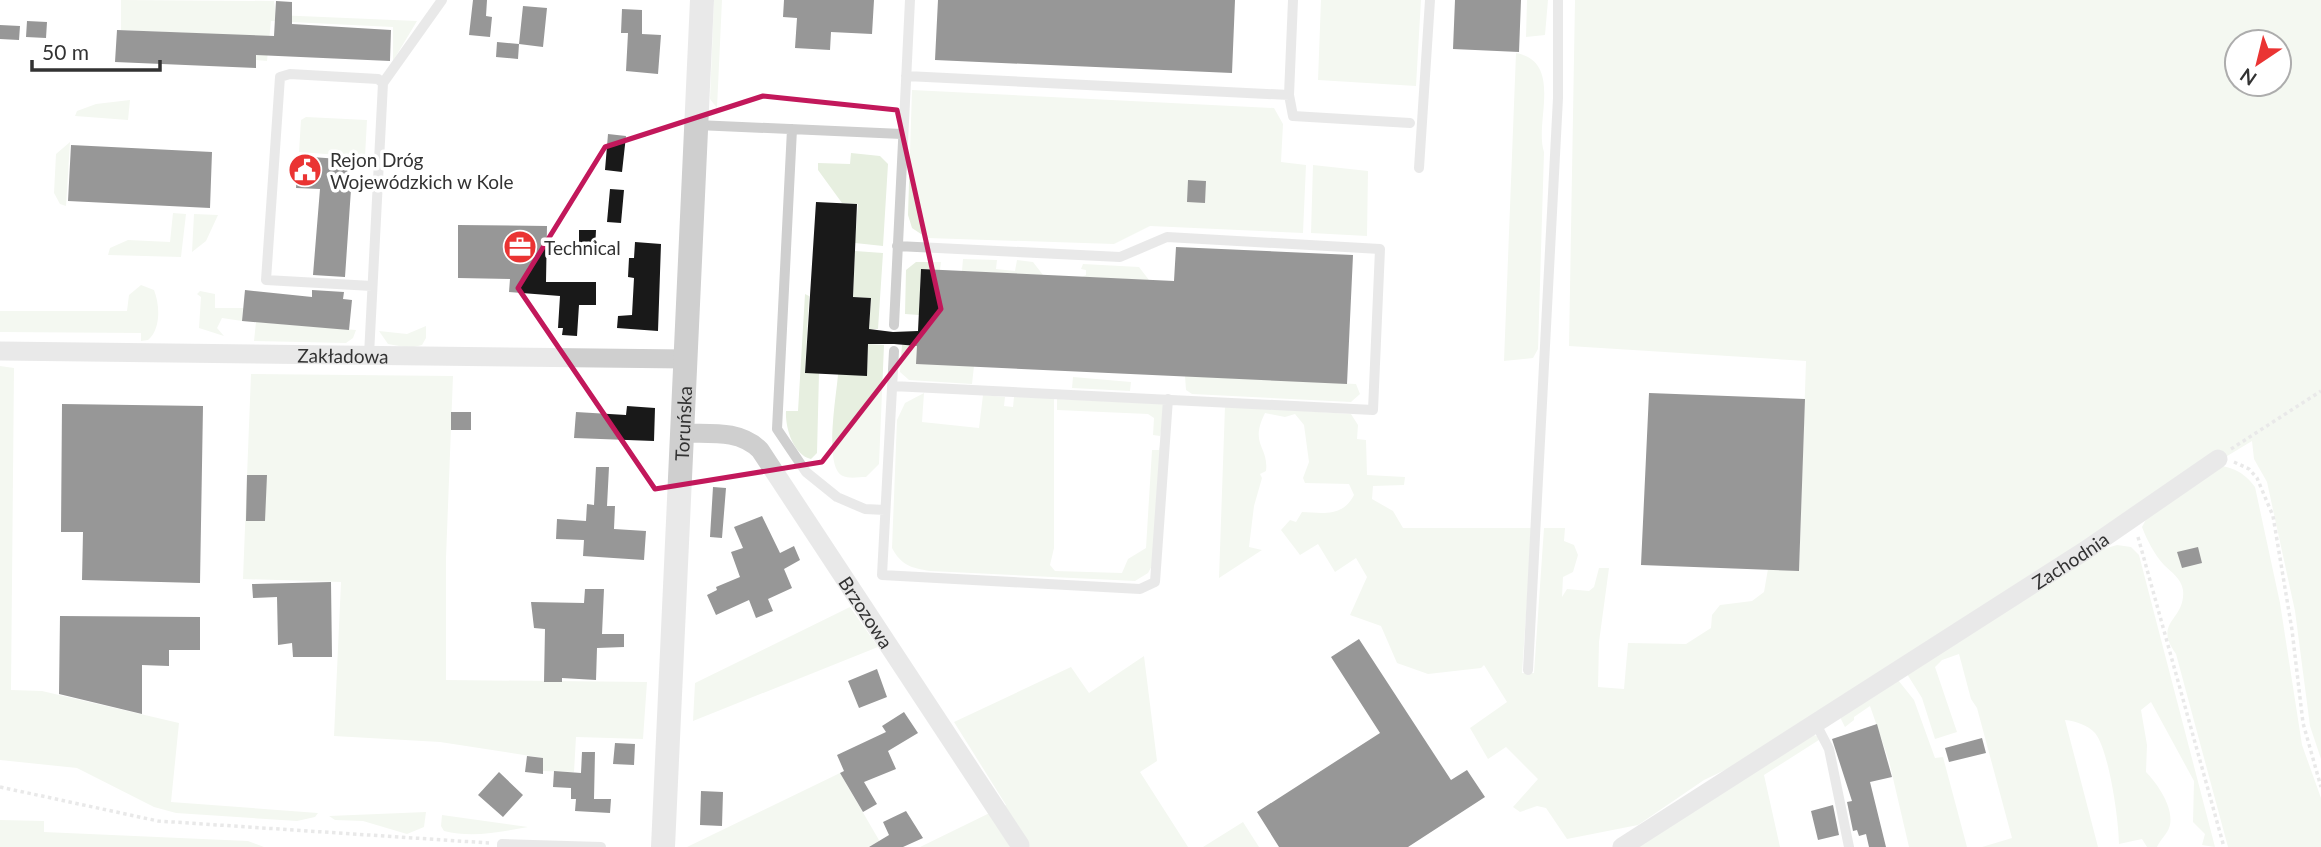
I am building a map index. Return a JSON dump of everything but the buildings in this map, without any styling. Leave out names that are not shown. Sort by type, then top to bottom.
[{"type":"street","name":"Toruńska","points":[[663,847],[702,0]]},
{"type":"street","name":"Zakładowa","points":[[0,351],[685,359]]},
{"type":"street","name":"Brzozowa","points":[[682,433],[733,435],[749,440],[760,450],[1020,845]]},
{"type":"street","name":"Zachodnia","points":[[1622,847],[2133,518],[2218,459]]},
{"type":"lane","points":[[369,355],[383,83],[442,0]]},
{"type":"lane","points":[[894,325],[910,0]]},
{"type":"lane","points":[[1293,0],[1289,95],[1293,116],[1410,124]]},
{"type":"lane","points":[[1419,168],[1430,0]]},
{"type":"lane","points":[[1528,670],[1557,111],[1558,0]]},
{"type":"lane","points":[[372,286],[266,280],[280,77],[290,74],[366,78],[383,83]]},
{"type":"lane","points":[[906,76],[1289,95]]},
{"type":"lane","points":[[696,125],[902,134]]},
{"type":"lane","points":[[792,129],[777,429],[806,472],[837,497],[865,509],[885,510]]},
{"type":"lane","points":[[892,386],[1374,410],[1380,249],[1167,237],[1120,257],[897,246]]},
{"type":"lane","points":[[894,351],[882,575],[1140,589],[1155,582],[1168,399]]},
{"type":"lane","points":[[1816,724],[1829,749],[1849,847]]},
{"type":"lane","points":[[502,845],[601,847]]},
{"type":"path","points":[[2218,459],[2321,391]]},
{"type":"path","points":[[2218,459],[2249,469],[2257,478],[2273,516],[2292,630],[2303,723],[2321,787]]},
{"type":"path","points":[[2133,518],[2224,847]]},
{"type":"path","points":[[0,787],[184,824],[502,845]]},
{"type":"highlighted area","points":[[763,96],[897,110],[941,309],[822,462],[655,489],[518,288],[605,147]]},
{"type":"green space","points":[[121,0],[274,1],[276,15],[417,21],[393,61],[393,27],[271,21],[267,61],[256,60],[257,36],[121,30]]},
{"type":"green space","points":[[714,0],[722,0],[717,108],[710,99]]},
{"type":"green space","points":[[1321,0],[1421,0],[1416,86],[1318,80]]},
{"type":"green space","points":[[1527,0],[1548,0],[1545,35],[1526,37]]},
{"type":"green space","points":[[1575,0],[2321,0],[2321,759],[2310,726],[2295,611],[2267,482],[2254,459],[2252,441],[2123,519],[1744,761],[1704,780],[1638,825],[1567,839],[1546,808],[1537,806],[1520,812],[1513,807],[1538,779],[1506,747],[1488,759],[1470,728],[1507,702],[1484,665],[1481,668],[1428,674],[1397,663],[1381,626],[1350,615],[1367,577],[1356,558],[1335,572],[1318,544],[1300,555],[1281,530],[1290,520],[1296,522],[1302,512],[1332,512],[1344,507],[1354,495],[1349,484],[1305,483],[1303,478],[1309,462],[1304,425],[1295,414],[1285,417],[1265,413],[1259,439],[1265,456],[1266,471],[1260,474],[1262,478],[1254,506],[1249,547],[1262,550],[1219,578],[1225,406],[1351,414],[1358,425],[1357,439],[1366,440],[1367,475],[1405,477],[1404,485],[1373,486],[1372,499],[1393,511],[1403,528],[1532,528],[1522,673],[1534,673],[1544,528],[1565,528],[1564,541],[1574,545],[1578,555],[1573,572],[1563,577],[1562,597],[1567,589],[1589,591],[1594,587],[1599,568],[1609,568],[1599,642],[1598,687],[1624,689],[1628,643],[1686,644],[1711,628],[1712,615],[1720,605],[1752,601],[1764,592],[1768,569],[1799,570],[1806,361],[1569,346]]},
{"type":"green space","points":[[1516,53],[1531,59],[1539,68],[1543,81],[1544,152],[1538,349],[1533,358],[1504,361]]},
{"type":"green space","points":[[912,90],[1274,108],[1283,124],[1281,162],[1306,165],[1303,233],[1150,226],[1114,244],[927,238],[912,228],[908,215]]},
{"type":"green space","points":[[130,100],[128,120],[75,116],[77,111],[96,104]]},
{"type":"green space","points":[[306,117],[367,120],[365,157],[299,152],[301,120]]},
{"type":"green space","points":[[70,142],[66,206],[60,204],[54,193],[56,154]]},
{"type":"green space","points":[[851,153],[880,156],[888,164],[883,246],[855,243],[858,204],[842,203],[818,170],[818,163],[850,164]]},
{"type":"green space","points":[[1313,165],[1368,171],[1367,236],[1311,233]]},
{"type":"green space","points":[[173,213],[186,214],[181,257],[108,255],[110,248],[128,240],[170,242]]},
{"type":"green space","points":[[194,214],[218,215],[206,241],[192,252]]},
{"type":"green space","points":[[855,251],[883,253],[878,329],[869,329],[871,298],[853,297]]},
{"type":"green space","points":[[963,259],[997,260],[996,269],[1015,271],[1017,260],[1033,262],[1043,275],[962,271]]},
{"type":"green space","points":[[916,262],[941,262],[940,270],[921,269],[919,315],[905,314],[906,270]]},
{"type":"green space","points":[[1083,264],[1139,267],[1149,280],[1082,277],[1086,275],[1086,270],[1081,269]]},
{"type":"green space","points":[[141,285],[154,290],[157,303],[157,323],[148,340],[141,341],[141,333],[0,332],[0,311],[127,311],[129,295]]},
{"type":"green space","points":[[200,291],[215,294],[215,308],[243,308],[242,321],[222,318],[217,328],[224,336],[199,328],[201,297],[197,294]]},
{"type":"green space","points":[[805,294],[809,296],[805,372],[819,373],[817,453],[811,459],[799,452],[795,446],[786,417],[786,411],[798,411]]},
{"type":"green space","points":[[256,322],[356,330],[353,338],[346,343],[254,341]]},
{"type":"green space","points":[[426,326],[426,338],[422,345],[410,348],[388,344],[379,331],[407,334]]},
{"type":"green space","points":[[868,344],[884,345],[879,464],[866,477],[848,477],[837,470],[832,445],[838,374],[867,375]]},
{"type":"green space","points":[[902,345],[917,346],[974,366],[972,384],[909,380],[900,372]]},
{"type":"green space","points":[[0,366],[14,368],[11,690],[42,691],[179,723],[171,802],[318,813],[315,817],[297,821],[176,813],[154,807],[77,768],[0,760]]},
{"type":"green space","points":[[251,374],[453,376],[446,558],[446,680],[647,682],[643,739],[576,737],[574,772],[543,771],[543,758],[440,742],[334,736],[341,582],[243,579]]},
{"type":"green space","points":[[1185,376],[1356,384],[1360,394],[1351,402],[1192,394],[1186,390]]},
{"type":"green space","points":[[1073,377],[1131,382],[1130,391],[1072,388]]},
{"type":"green space","points":[[924,393],[922,422],[979,428],[983,395],[1005,397],[1004,406],[1013,407],[1014,397],[1054,398],[1054,548],[1050,565],[1055,571],[1122,573],[1128,559],[1146,548],[1152,450],[1159,450],[1161,443],[1153,564],[1148,573],[1135,581],[930,571],[903,562],[892,548],[897,420],[905,403]]},
{"type":"green space","points":[[1057,399],[1166,404],[1160,436],[1153,435],[1154,418],[1148,414],[1057,410]]},
{"type":"green space","points":[[2215,465],[2238,471],[2255,487],[2280,603],[2302,745],[2321,798],[2321,847],[2228,847],[2176,654],[2167,634],[2183,600],[2183,590],[2178,579],[2154,552],[2142,527],[2151,510]]},
{"type":"green space","points":[[2117,545],[2131,547],[2139,555],[2215,847],[2202,845],[2205,834],[2193,822],[2194,781],[2151,702],[2141,710],[2147,745],[2146,772],[2164,797],[2170,813],[2168,830],[2157,847],[2147,847],[2142,839],[2119,844],[2112,786],[2100,742],[2089,728],[2065,720],[2098,847],[1982,847],[2012,838],[1977,708],[1971,699],[1959,654],[1942,660],[1935,667],[1957,732],[1935,739],[1922,698],[1907,674],[2100,550]]},
{"type":"green space","points":[[850,607],[878,647],[693,721],[695,683]]},
{"type":"green space","points":[[1144,656],[1157,761],[1140,772],[1188,847],[920,847],[1006,805],[954,722],[1071,667],[1089,693]]},
{"type":"green space","points":[[1898,680],[1914,700],[1935,758],[1943,757],[1967,847],[1909,847],[1889,761],[1870,706],[1845,727],[1840,717]]},
{"type":"green space","points":[[1811,734],[1822,738],[1764,775],[1780,847],[1634,847]]},
{"type":"green space","points":[[840,773],[883,847],[687,847]]},
{"type":"green space","points":[[426,812],[424,827],[407,834],[363,821],[335,820],[329,816]]},
{"type":"green space","points":[[442,815],[528,827],[486,833],[454,833],[444,831],[441,826]]},
{"type":"green space","points":[[0,820],[44,821],[44,832],[248,841],[264,847],[0,847]]},
{"type":"green space","points":[[1243,822],[1259,847],[1203,847]]},
{"type":"place","name":"Rejon Dróg Wojewódzkich w Kole","points":[[305,170]]},
{"type":"place","name":"Technical","points":[[520,247]]}]
